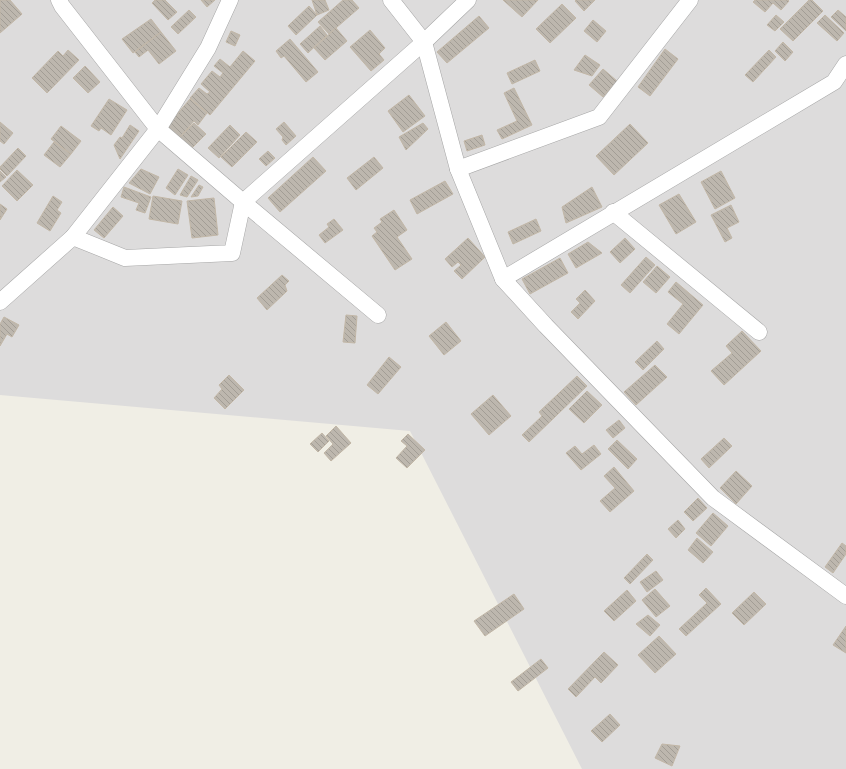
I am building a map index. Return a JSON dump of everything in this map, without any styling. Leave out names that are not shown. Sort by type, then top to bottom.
[{"type":"street","points":[[59,0],[62,6],[158,129],[378,315]]},
{"type":"street","points":[[0,302],[73,237],[158,129],[208,48],[230,0]]},
{"type":"street","points":[[391,0],[424,42],[458,169],[502,279],[713,498],[846,596]]},
{"type":"street","points":[[73,237],[125,258],[232,253],[243,202],[424,42],[468,0]]},
{"type":"street","points":[[458,169],[599,117],[690,0]]},
{"type":"street","points":[[502,279],[834,82],[846,64]]},
{"type":"street","points":[[613,212],[759,332]]},
{"type":"shaded area","points":[[0,0],[846,0],[846,769],[582,769],[410,431],[0,395]]},
{"type":"building","points":[[0,0],[10,0],[22,14],[0,33]]},
{"type":"building","points":[[155,0],[165,0],[177,12],[168,20],[152,3]]},
{"type":"building","points":[[201,0],[215,0],[207,7]]},
{"type":"building","points":[[312,0],[325,0],[329,10],[317,15]]},
{"type":"building","points":[[343,0],[352,0],[359,8],[329,34],[318,22]]},
{"type":"building","points":[[503,0],[538,0],[522,17]]},
{"type":"building","points":[[595,0],[584,11],[575,1]]},
{"type":"building","points":[[755,0],[789,1],[781,10],[773,3],[765,12],[753,2]]},
{"type":"building","points":[[809,0],[812,0],[823,11],[793,41],[780,29]]},
{"type":"building","points":[[562,4],[576,18],[550,43],[536,29]]},
{"type":"building","points":[[309,6],[317,15],[296,35],[288,26]]},
{"type":"building","points":[[189,10],[196,17],[178,34],[171,27]]},
{"type":"building","points":[[838,10],[846,17],[846,31],[831,17]]},
{"type":"building","points":[[776,15],[784,22],[775,31],[767,25]]},
{"type":"building","points":[[825,15],[844,33],[837,41],[817,23]]},
{"type":"building","points":[[479,16],[489,28],[447,63],[437,52]]},
{"type":"building","points":[[151,19],[161,32],[133,53],[122,39]]},
{"type":"building","points":[[593,20],[606,31],[597,42],[584,31]]},
{"type":"building","points":[[320,26],[327,35],[308,53],[300,44]]},
{"type":"building","points":[[336,28],[347,41],[325,60],[314,48]]},
{"type":"building","points":[[370,30],[385,48],[379,54],[384,60],[371,71],[350,47]]},
{"type":"building","points":[[231,31],[240,35],[235,46],[226,42]]},
{"type":"building","points":[[161,32],[176,51],[159,64],[148,50],[139,57],[135,52]]},
{"type":"building","points":[[290,39],[318,72],[306,82],[284,56],[281,58],[276,51]]},
{"type":"building","points":[[783,42],[793,52],[785,61],[775,51]]},
{"type":"building","points":[[665,49],[678,59],[650,96],[638,87]]},
{"type":"building","points":[[68,50],[79,60],[47,93],[32,78],[58,51],[63,56]]},
{"type":"building","points":[[769,50],[776,57],[753,82],[745,75]]},
{"type":"building","points":[[243,51],[255,61],[210,115],[190,98],[199,88],[207,94],[210,92],[201,84],[212,71],[220,77],[223,73],[214,66],[220,59],[230,67]]},
{"type":"building","points":[[585,55],[600,65],[592,76],[574,70]]},
{"type":"building","points":[[535,60],[540,71],[512,84],[507,73]]},
{"type":"building","points":[[85,66],[100,82],[88,93],[73,78]]},
{"type":"building","points":[[603,69],[617,81],[603,97],[589,85]]},
{"type":"building","points":[[514,88],[532,125],[502,139],[497,130],[517,121],[504,93]]},
{"type":"building","points":[[409,95],[425,116],[403,132],[388,111]]},
{"type":"building","points":[[109,99],[127,110],[111,135],[101,128],[99,131],[91,126]]},
{"type":"building","points":[[190,99],[207,113],[198,125],[194,121],[180,137],[167,126]]},
{"type":"building","points":[[0,122],[13,133],[4,144],[0,141]]},
{"type":"building","points":[[284,122],[296,136],[286,145],[282,140],[283,137],[276,129]]},
{"type":"building","points":[[194,123],[206,134],[192,148],[180,137]]},
{"type":"building","points":[[423,123],[428,129],[406,150],[399,137]]},
{"type":"building","points":[[630,124],[648,143],[614,175],[596,156]]},
{"type":"building","points":[[130,125],[139,131],[120,159],[114,145],[120,137],[122,138]]},
{"type":"building","points":[[230,125],[240,135],[219,158],[208,148]]},
{"type":"building","points":[[61,126],[81,141],[71,154],[51,139]]},
{"type":"building","points":[[246,132],[257,142],[232,167],[221,157]]},
{"type":"building","points":[[482,135],[485,145],[467,151],[464,141]]},
{"type":"building","points":[[54,142],[71,154],[60,167],[44,155]]},
{"type":"building","points":[[18,148],[26,156],[7,176],[0,169],[0,167]]},
{"type":"building","points":[[268,151],[275,158],[266,166],[259,159]]},
{"type":"building","points":[[313,157],[326,171],[280,212],[268,198]]},
{"type":"building","points":[[374,157],[383,168],[356,190],[347,178]]},
{"type":"building","points":[[141,169],[159,177],[150,194],[129,183]]},
{"type":"building","points":[[178,169],[188,175],[175,195],[166,188]]},
{"type":"building","points":[[17,170],[33,185],[17,201],[2,186]]},
{"type":"building","points":[[0,171],[6,177],[0,182]]},
{"type":"building","points":[[721,171],[735,198],[715,209],[701,182]]},
{"type":"building","points":[[191,176],[198,180],[187,197],[180,195]]},
{"type":"building","points":[[445,181],[453,194],[417,214],[410,200]]},
{"type":"building","points":[[199,185],[203,187],[198,196],[191,197]]},
{"type":"building","points":[[124,187],[151,197],[145,213],[136,210],[139,203],[121,197]]},
{"type":"building","points":[[592,187],[602,207],[566,223],[562,207]]},
{"type":"building","points":[[679,194],[696,222],[676,234],[659,205]]},
{"type":"building","points":[[53,196],[62,202],[57,210],[61,213],[50,231],[37,223]]},
{"type":"building","points":[[153,196],[182,201],[178,224],[149,219]]},
{"type":"building","points":[[214,198],[218,235],[192,238],[187,201]]},
{"type":"building","points":[[0,204],[7,209],[0,220]]},
{"type":"building","points":[[731,205],[739,222],[727,228],[732,238],[725,242],[711,215]]},
{"type":"building","points":[[113,207],[123,216],[104,238],[94,230]]},
{"type":"building","points":[[394,210],[407,230],[397,237],[412,259],[395,270],[372,236],[377,232],[374,228],[382,222],[380,219]]},
{"type":"building","points":[[334,219],[343,230],[325,243],[319,235],[329,227],[327,224]]},
{"type":"building","points":[[536,219],[541,231],[513,244],[508,232]]},
{"type":"building","points":[[468,238],[485,257],[462,279],[454,271],[461,265],[458,262],[452,267],[445,259]]},
{"type":"building","points":[[625,238],[635,249],[620,263],[610,252]]},
{"type":"building","points":[[588,242],[602,253],[576,268],[568,254]]},
{"type":"building","points":[[646,257],[655,265],[630,293],[621,285]]},
{"type":"building","points":[[560,258],[568,273],[530,294],[522,279]]},
{"type":"building","points":[[657,266],[670,277],[656,293],[643,282]]},
{"type":"building","points":[[282,275],[289,281],[285,285],[287,291],[267,310],[257,298]]},
{"type":"building","points":[[676,282],[703,305],[679,334],[667,324],[683,304],[668,292]]},
{"type":"building","points":[[585,290],[595,301],[578,319],[571,312],[580,303],[576,299]]},
{"type":"building","points":[[346,315],[357,316],[355,343],[343,342]]},
{"type":"building","points":[[4,317],[19,325],[12,337],[7,334],[0,346],[0,324]]},
{"type":"building","points":[[446,322],[461,341],[444,355],[429,336]]},
{"type":"building","points":[[742,331],[761,351],[724,385],[711,371],[732,353],[726,346]]},
{"type":"building","points":[[657,341],[664,349],[643,370],[635,362]]},
{"type":"building","points":[[389,357],[401,367],[378,394],[367,385]]},
{"type":"building","points":[[655,365],[667,377],[636,405],[624,392]]},
{"type":"building","points":[[229,375],[244,390],[225,409],[214,398],[222,389],[219,385]]},
{"type":"building","points":[[577,376],[587,386],[529,442],[522,435],[542,416],[539,412]]},
{"type":"building","points":[[587,391],[602,405],[584,423],[569,409]]},
{"type":"building","points":[[493,395],[511,416],[489,435],[471,414]]},
{"type":"building","points":[[619,420],[625,428],[613,438],[606,430]]},
{"type":"building","points":[[336,426],[351,443],[331,461],[324,453],[333,444],[326,436]]},
{"type":"building","points":[[322,433],[329,441],[318,452],[310,444]]},
{"type":"building","points":[[408,434],[425,450],[407,468],[396,458],[407,446],[401,441]]},
{"type":"building","points":[[724,438],[732,446],[709,468],[701,459]]},
{"type":"building","points":[[617,440],[637,459],[628,469],[608,449]]},
{"type":"building","points":[[594,445],[601,454],[581,470],[566,453],[575,446],[582,454]]},
{"type":"building","points":[[614,467],[634,491],[610,512],[600,501],[615,488],[604,476]]},
{"type":"building","points":[[736,471],[752,486],[736,504],[720,488]]},
{"type":"building","points":[[698,498],[707,508],[693,521],[684,512]]},
{"type":"building","points":[[713,513],[728,526],[711,546],[696,533]]},
{"type":"building","points":[[678,520],[685,529],[676,538],[668,529]]},
{"type":"building","points":[[697,538],[713,552],[703,563],[688,550]]},
{"type":"building","points":[[842,543],[846,546],[846,554],[833,573],[825,567]]},
{"type":"building","points":[[647,554],[653,560],[630,584],[624,578]]},
{"type":"building","points":[[656,571],[663,580],[647,592],[640,582]]},
{"type":"building","points":[[706,588],[721,604],[686,636],[679,629],[707,603],[699,595]]},
{"type":"building","points":[[655,589],[670,606],[656,617],[642,600]]},
{"type":"building","points":[[627,590],[636,601],[614,621],[604,611]]},
{"type":"building","points":[[754,592],[766,604],[744,625],[732,613]]},
{"type":"building","points":[[514,594],[524,609],[485,636],[474,621]]},
{"type":"building","points":[[648,615],[660,625],[650,636],[636,624]]},
{"type":"building","points":[[846,626],[846,653],[833,645]]},
{"type":"building","points":[[659,636],[676,654],[655,673],[638,655]]},
{"type":"building","points":[[604,652],[618,665],[601,683],[595,677],[576,697],[568,689]]},
{"type":"building","points":[[541,659],[548,668],[518,691],[511,682]]},
{"type":"building","points":[[610,714],[620,725],[602,742],[591,731]]},
{"type":"building","points":[[662,744],[680,746],[672,766],[655,758]]}]
